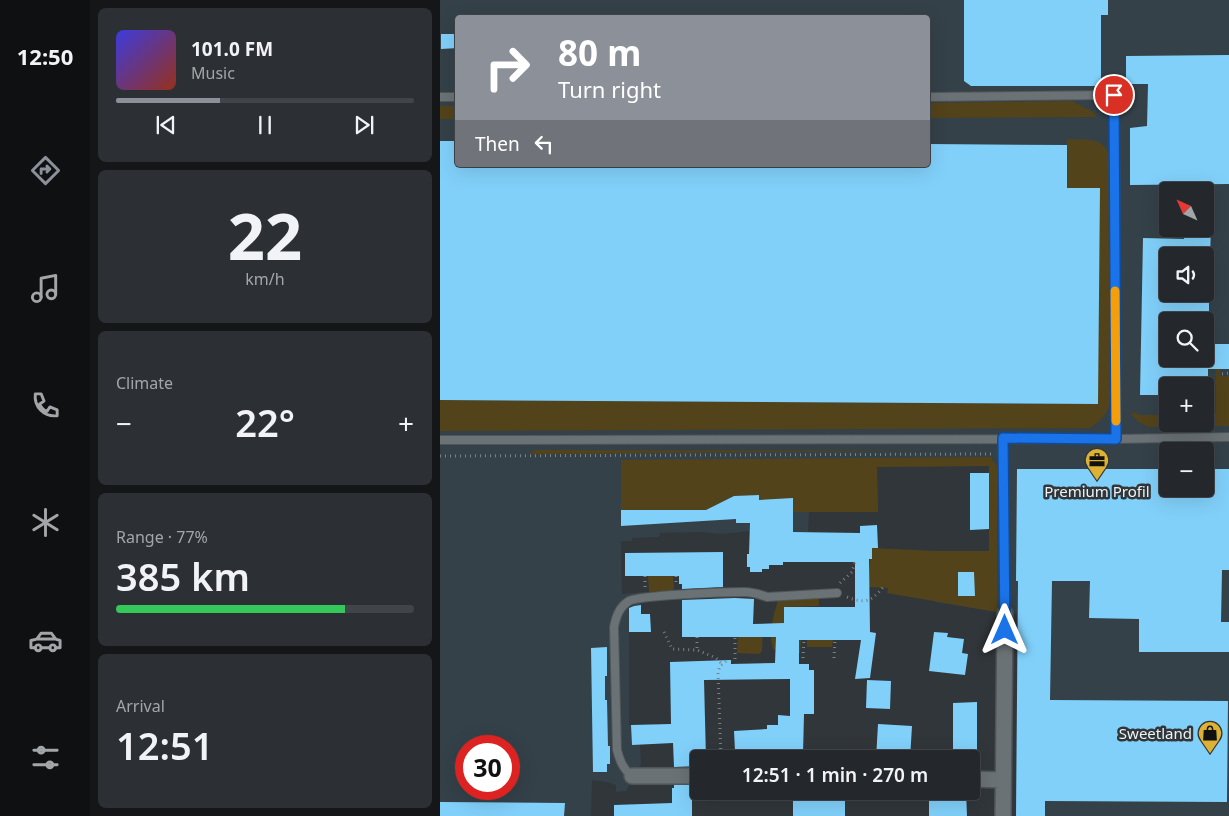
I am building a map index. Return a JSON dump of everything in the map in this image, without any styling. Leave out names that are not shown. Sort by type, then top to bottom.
[{"type":"street","points":[[1003,816],[1005,613]]},
{"type":"street","points":[[632,776],[690,776]]},
{"type":"street","points":[[980,779],[1003,780]]},
{"type":"lane","points":[[930,97],[1114,95],[1116,439]]},
{"type":"lane","points":[[440,97],[455,97]]},
{"type":"lane","points":[[440,440],[1116,439],[1229,437]]},
{"type":"lane","points":[[1003,438],[1005,613]]},
{"type":"lane","points":[[632,776],[621,763],[618,750],[614,627],[622,606],[629,601],[637,599],[676,596],[743,592],[756,593],[766,597],[833,593]]},
{"type":"path","points":[[1222,374],[1229,373]]},
{"type":"path","points":[[440,456],[1003,454]]},
{"type":"path","points":[[856,559],[852,572],[833,593],[855,600],[869,601],[874,599],[883,588]]},
{"type":"path","points":[[664,632],[672,648],[697,650],[716,658],[722,664]]},
{"type":"path","points":[[735,637],[735,658]]},
{"type":"path","points":[[697,638],[697,650]]},
{"type":"path","points":[[803,658],[804,640]]},
{"type":"path","points":[[834,658],[835,640]]},
{"type":"path","points":[[721,750],[718,672],[722,664],[729,659]]},
{"type":"shaded area","points":[[440,0],[1229,0],[1229,816],[1016,816],[1017,614],[935,602],[935,551],[989,551],[989,466],[877,467],[878,512],[809,512],[808,532],[660,533],[659,537],[632,538],[632,541],[621,541],[622,594],[644,592],[641,605],[629,606],[629,725],[631,725],[632,744],[640,744],[641,764],[626,791],[616,792],[616,785],[592,780],[591,816],[440,816]]},
{"type":"shaded area","points":[[1072,101],[1095,113],[1096,117],[930,118],[930,103]]},
{"type":"shaded area","points":[[440,106],[455,106],[455,119],[440,119]]},
{"type":"shaded area","points":[[1067,139],[1092,140],[1102,144],[1110,154],[1111,400],[1104,416],[1090,428],[440,431],[440,400],[1097,404],[1100,189],[1067,188]]},
{"type":"shaded area","points":[[1215,345],[1220,345],[1220,376],[1229,376],[1229,426],[1214,426],[1214,414],[1216,414]]},
{"type":"shaded area","points":[[1134,412],[1140,415],[1159,415],[1159,427],[1148,427],[1131,414]]},
{"type":"shaded area","points":[[535,450],[944,451],[529,454]]},
{"type":"shaded area","points":[[991,457],[997,467],[997,612],[887,593],[888,588],[868,587],[872,548],[989,551],[989,466],[877,467],[878,512],[793,512],[793,499],[759,500],[759,495],[733,496],[706,510],[621,510],[621,460]]},
{"type":"shaded area","points":[[648,576],[673,576],[673,591],[649,592]]},
{"type":"shaded area","points":[[819,598],[819,606],[784,607],[784,623],[776,624],[776,644],[801,640],[800,653],[786,654],[773,649],[771,631],[778,601]]},
{"type":"shaded area","points":[[753,624],[763,624],[762,651],[759,654],[737,653],[738,637],[753,637]]},
{"type":"shaded area","points":[[807,640],[833,640],[832,647],[807,647]]},
{"type":"building","points":[[964,0],[1108,0],[1108,15],[1101,15],[1101,86],[971,86],[964,81]]},
{"type":"building","points":[[441,34],[455,34],[455,48],[441,49]]},
{"type":"building","points":[[1229,55],[1229,184],[1214,184],[1214,182],[1159,182],[1159,185],[1130,185],[1130,128],[1147,126],[1148,84],[1126,84],[1126,56]]},
{"type":"building","points":[[440,141],[455,141],[455,167],[930,167],[930,144],[1067,145],[1067,188],[1100,188],[1098,404],[440,400]]},
{"type":"building","points":[[1143,238],[1211,238],[1210,247],[1159,247],[1159,302],[1209,302],[1209,312],[1159,312],[1159,367],[1214,367],[1214,344],[1229,344],[1229,369],[1208,369],[1208,377],[1159,377],[1159,395],[1140,395]]},
{"type":"building","points":[[1017,469],[1159,469],[1159,497],[1214,497],[1214,469],[1229,469],[1229,570],[1222,570],[1221,622],[1229,622],[1229,652],[1139,652],[1139,619],[1089,618],[1090,581],[1052,581],[1050,700],[1228,701],[1227,802],[1045,801],[1045,816],[1016,816],[1018,581],[1016,581]]},
{"type":"building","points":[[970,473],[989,473],[989,529],[970,530]]},
{"type":"building","points":[[759,495],[759,500],[793,498],[793,532],[860,533],[860,526],[877,525],[878,548],[872,548],[872,559],[869,559],[870,632],[876,633],[870,678],[855,679],[861,640],[799,640],[799,664],[809,664],[809,670],[814,670],[814,714],[804,714],[803,750],[735,750],[734,731],[767,729],[767,725],[778,725],[778,715],[790,716],[790,679],[704,680],[706,750],[690,750],[690,766],[674,767],[673,743],[632,745],[631,725],[671,724],[670,662],[731,660],[731,664],[775,663],[776,637],[682,637],[682,600],[754,599],[753,624],[784,623],[784,607],[855,607],[855,562],[783,562],[783,565],[769,565],[769,569],[762,569],[762,572],[750,572],[750,567],[747,567],[747,554],[749,554],[750,523],[736,523],[736,519],[621,526],[621,510],[706,510],[734,496]]},
{"type":"building","points":[[723,552],[723,587],[682,589],[682,584],[679,584],[679,576],[625,576],[625,553]]},
{"type":"building","points":[[958,572],[974,572],[975,596],[958,596]]},
{"type":"building","points":[[641,605],[641,614],[650,614],[651,632],[629,632],[629,608]]},
{"type":"building","points":[[934,632],[948,633],[947,637],[964,639],[962,653],[968,654],[965,675],[929,671]]},
{"type":"building","points":[[607,647],[605,700],[607,700],[610,764],[607,764],[607,772],[593,772],[591,648]]},
{"type":"building","points":[[867,680],[891,681],[890,709],[866,708]]},
{"type":"building","points":[[977,702],[977,750],[953,750],[953,703]]},
{"type":"building","points":[[878,724],[912,726],[911,750],[877,750]]},
{"type":"building","points":[[674,785],[690,785],[692,816],[614,816],[614,805],[672,803],[672,788],[674,788]]},
{"type":"building","points":[[793,800],[845,800],[845,816],[793,816]]},
{"type":"building","points":[[929,800],[966,800],[967,816],[929,816]]},
{"type":"building","points":[[440,802],[565,803],[564,816],[440,816]]},
{"type":"slow traffic","points":[[1115,291],[1116,421]]},
{"type":"place","name":"Premium Profil","points":[[1097,481]]},
{"type":"place","name":"Sweetland","points":[[1210,754]]},
{"type":"route","points":[[1005,630],[1003,438],[1116,439],[1114,95]]}]
